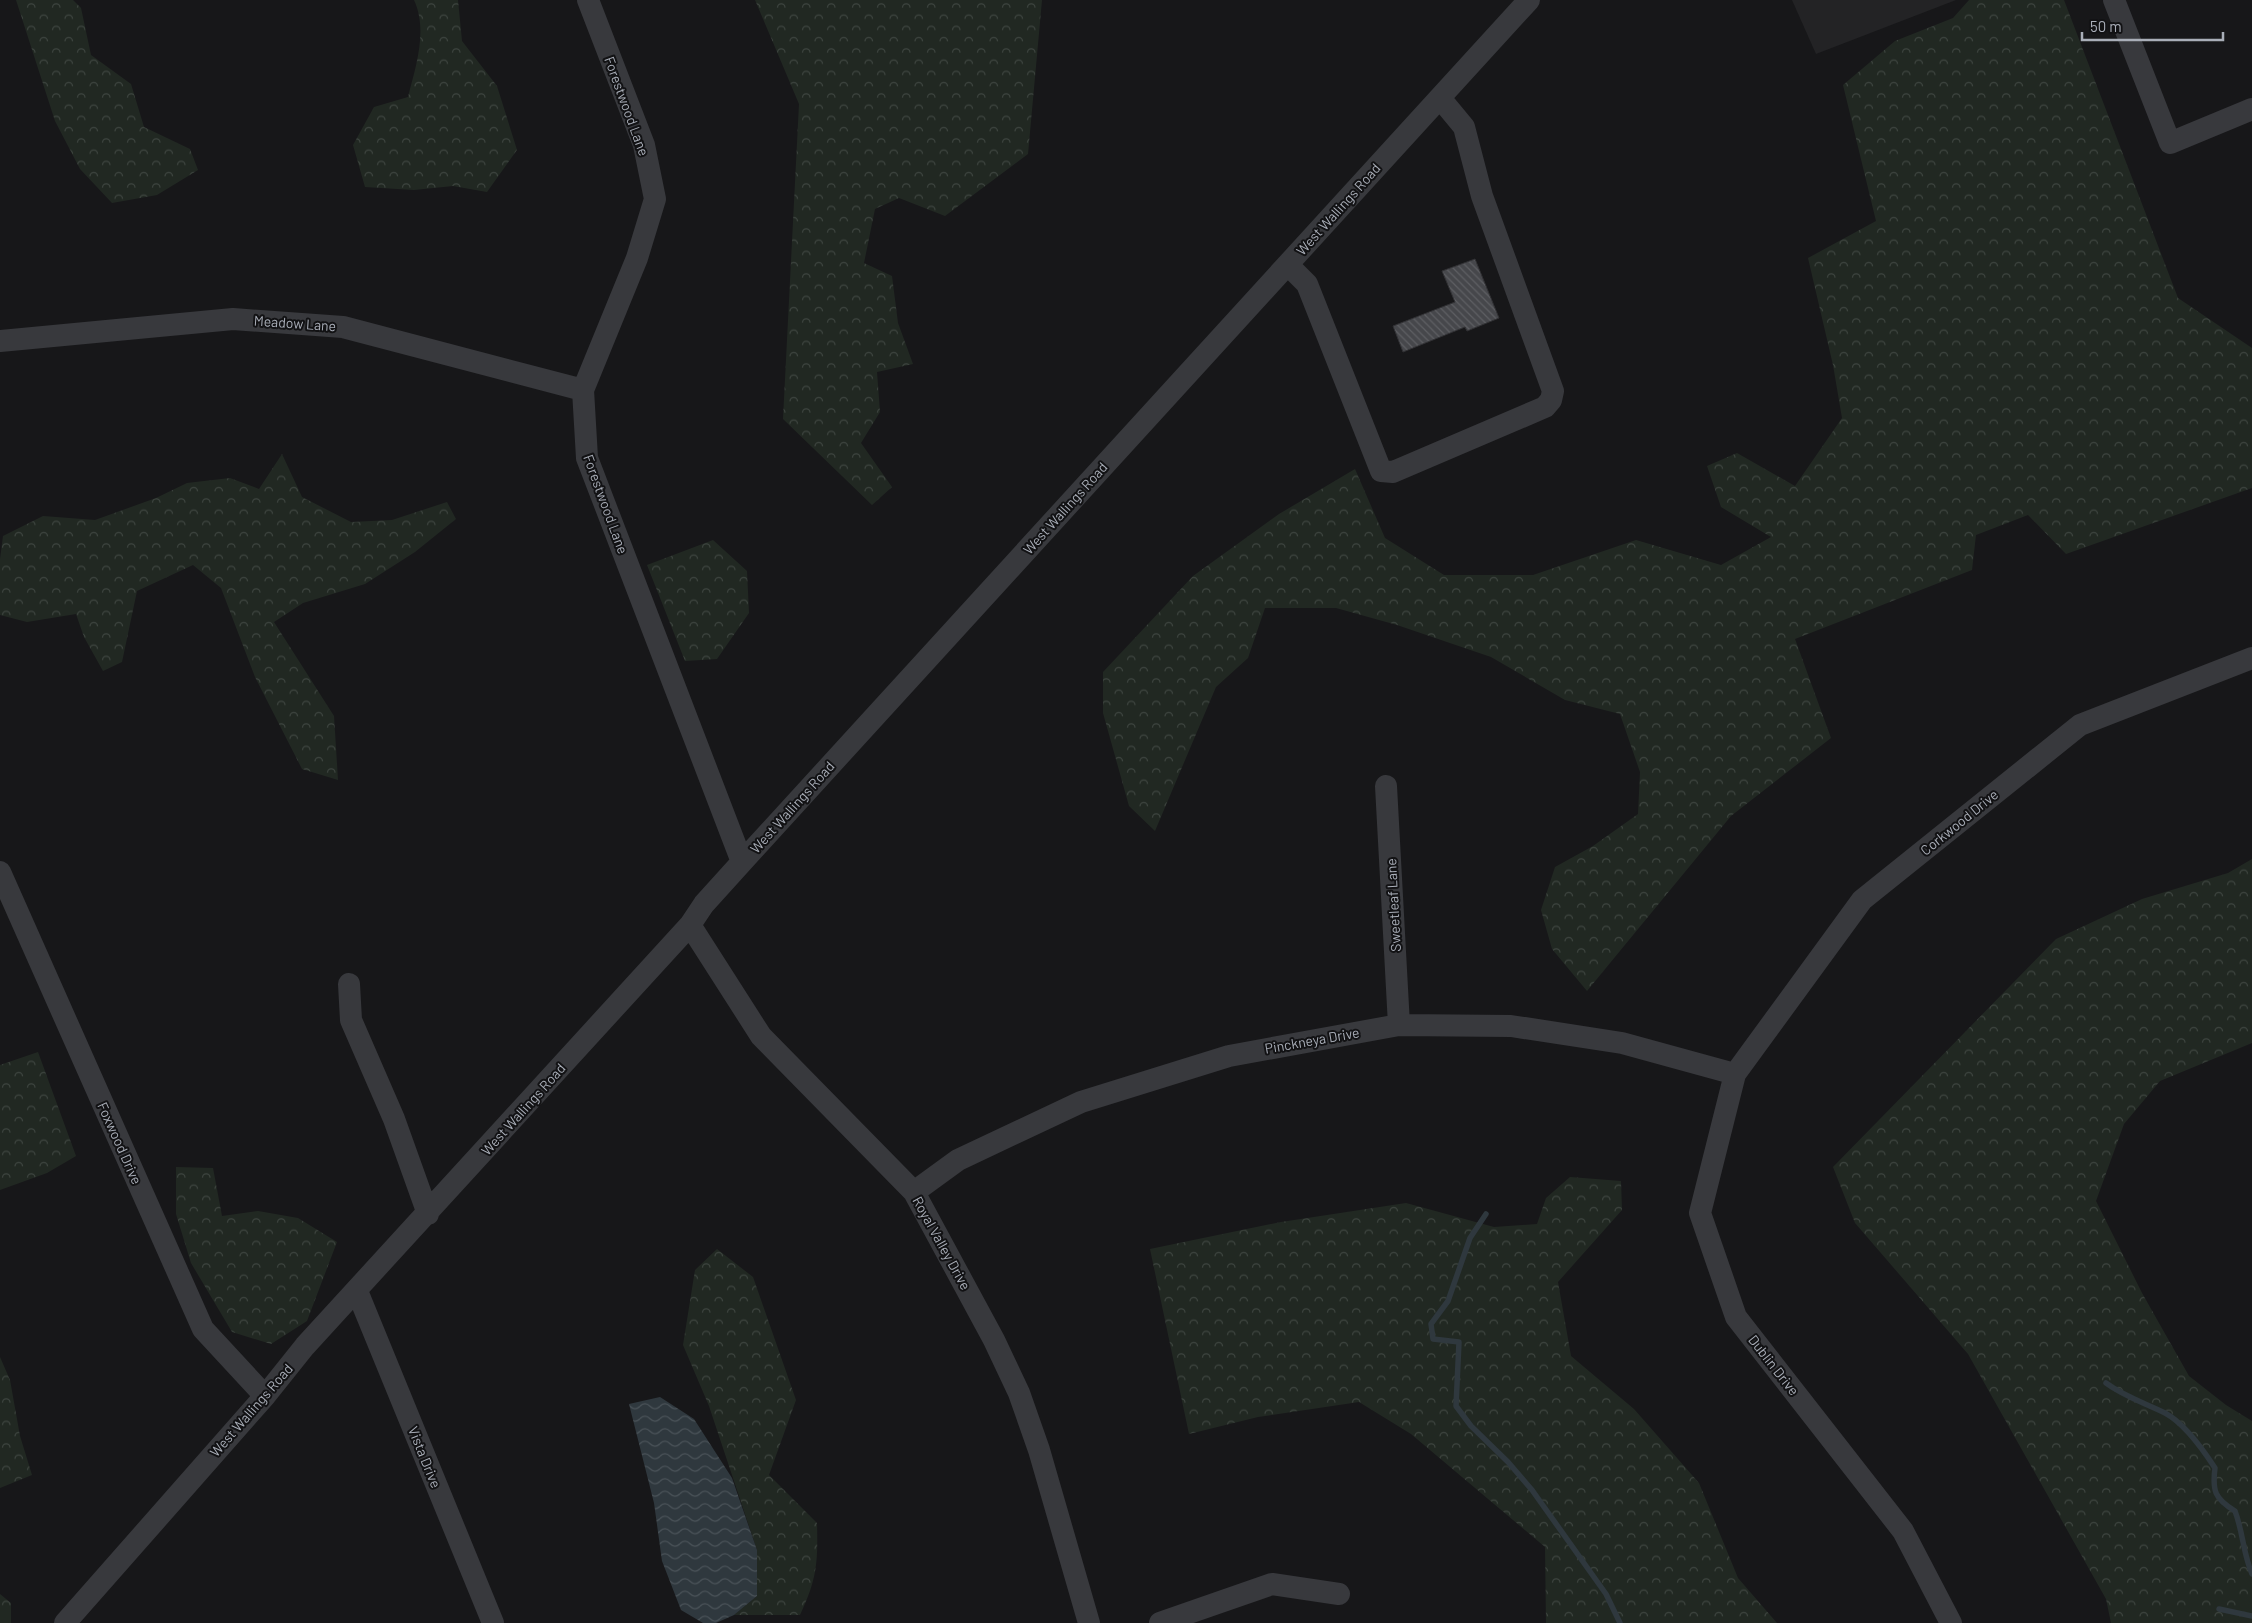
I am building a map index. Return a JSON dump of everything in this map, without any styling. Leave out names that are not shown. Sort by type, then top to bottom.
[{"type":"street","name":"Forestwood Lane","points":[[588,0],[644,145],[655,198],[637,258],[583,390],[587,458],[742,862]]},
{"type":"street","name":"West Wallings Road","points":[[65,1623],[265,1396],[305,1346],[358,1291],[690,925],[704,904],[742,862],[1529,0]]},
{"type":"street","points":[[2114,0],[2170,143],[2252,110]]},
{"type":"street","points":[[1288,265],[1307,284],[1380,471],[1393,472],[1545,407],[1552,400],[1553,391],[1482,196],[1464,127],[1440,98]]},
{"type":"street","name":"Meadow Lane","points":[[0,340],[233,319],[343,326],[583,390]]},
{"type":"street","name":"Corkwood Drive","points":[[1736,1074],[1862,900],[2080,725],[2252,658]]},
{"type":"street","name":"Sweetleaf Lane","points":[[1386,786],[1399,1024]]},
{"type":"street","name":"Foxwood Drive","points":[[0,872],[203,1329],[265,1396]]},
{"type":"street","name":"Royal Valley Drive","points":[[690,925],[761,1036],[914,1192],[994,1340],[1019,1393],[1038,1450],[1089,1623]]},
{"type":"street","points":[[348,984],[351,1020],[394,1119],[428,1214]]},
{"type":"street","name":"Pinckneya Drive","points":[[914,1192],[958,1160],[1081,1102],[1229,1056],[1399,1024],[1511,1026],[1622,1043],[1736,1074]]},
{"type":"street","name":"Dublin Drive","points":[[1736,1074],[1700,1213],[1736,1317],[1903,1531],[1951,1623]]},
{"type":"street","name":"Vista Drive","points":[[358,1291],[493,1623]]},
{"type":"street","points":[[1160,1623],[1272,1584],[1339,1594]]},
{"type":"shaded area","points":[[1792,0],[1956,0],[1816,54]]},
{"type":"green space","points":[[16,0],[73,0],[81,8],[91,55],[131,84],[144,127],[190,149],[198,170],[157,195],[112,203],[80,169],[55,121]]},
{"type":"green space","points":[[414,0],[458,0],[462,41],[497,86],[517,150],[487,192],[453,186],[414,190],[365,187],[353,145],[374,107],[408,97],[417,61],[420,36],[420,23]]},
{"type":"green space","points":[[755,0],[1042,0],[1028,154],[945,216],[899,198],[875,209],[864,263],[892,276],[898,323],[913,364],[877,372],[880,412],[861,443],[892,487],[872,505],[783,419],[799,104]]},
{"type":"green space","points":[[1969,0],[2064,0],[2178,298],[2252,348],[2252,488],[2066,554],[2028,515],[1976,535],[1972,570],[1795,639],[1831,738],[1731,816],[1587,991],[1552,949],[1541,910],[1555,867],[1593,846],[1638,814],[1640,772],[1620,714],[1565,700],[1491,657],[1397,625],[1336,608],[1265,608],[1248,658],[1216,687],[1155,831],[1129,806],[1103,713],[1103,672],[1193,576],[1279,514],[1355,469],[1385,538],[1444,575],[1533,575],[1636,540],[1721,565],[1771,537],[1721,507],[1707,466],[1737,453],[1795,486],[1842,418],[1833,365],[1808,258],[1876,221],[1843,85],[1895,41],[1953,18]]},
{"type":"green space","points":[[282,454],[302,497],[351,522],[392,520],[447,502],[456,519],[415,552],[365,584],[303,603],[274,622],[334,716],[338,780],[302,769],[255,677],[221,588],[193,565],[137,591],[122,662],[103,671],[84,637],[76,614],[27,622],[0,615],[0,559],[3,536],[43,516],[95,520],[156,498],[187,483],[230,478],[259,489]]},
{"type":"green space","points":[[713,540],[747,571],[749,613],[717,659],[685,661],[647,565]]},
{"type":"green space","points":[[2252,859],[2252,1043],[2160,1081],[2124,1124],[2096,1201],[2142,1293],[2189,1376],[2226,1405],[2252,1421],[2252,1623],[2111,1623],[2106,1599],[1968,1354],[1855,1223],[1833,1167],[2056,939],[2142,899],[2228,873]]},
{"type":"green space","points":[[38,1052],[76,1156],[47,1173],[0,1190],[0,1065]]},
{"type":"green space","points":[[176,1167],[213,1168],[222,1216],[258,1211],[298,1218],[337,1242],[307,1321],[271,1344],[232,1332],[191,1263],[176,1214]]},
{"type":"green space","points":[[1570,1177],[1621,1181],[1622,1210],[1558,1282],[1571,1356],[1634,1409],[1699,1483],[1738,1578],[1777,1623],[1546,1623],[1545,1547],[1411,1434],[1359,1402],[1258,1417],[1189,1434],[1150,1249],[1281,1222],[1406,1203],[1494,1227],[1537,1224],[1546,1198]]},
{"type":"green space","points":[[717,1249],[753,1277],[796,1400],[769,1475],[817,1523],[815,1570],[810,1591],[800,1615],[734,1615],[757,1596],[757,1550],[709,1406],[683,1345],[695,1270]]},
{"type":"green space","points":[[0,1357],[10,1380],[20,1436],[32,1475],[0,1488]]},
{"type":"green space","points":[[0,1594],[11,1603],[11,1623],[0,1623]]},
{"type":"water","points":[[660,1397],[694,1419],[732,1478],[757,1550],[757,1596],[734,1615],[716,1623],[703,1623],[681,1610],[662,1561],[654,1503],[629,1404]]},
{"type":"building","points":[[1475,259],[1499,318],[1467,331],[1465,327],[1403,352],[1393,326],[1455,302],[1442,271]]},
{"type":"waterway","points":[[1486,1214],[1470,1238],[1448,1301],[1431,1324],[1433,1339],[1459,1342],[1456,1406],[1471,1426],[1508,1462],[1532,1490],[1606,1594],[1620,1623]]},
{"type":"waterway","points":[[2106,1383],[2135,1400],[2165,1413],[2179,1423],[2199,1446],[2215,1468],[2214,1483],[2216,1494],[2235,1511],[2252,1574]]},
{"type":"waterway","points":[[2219,1609],[2252,1616]]}]
